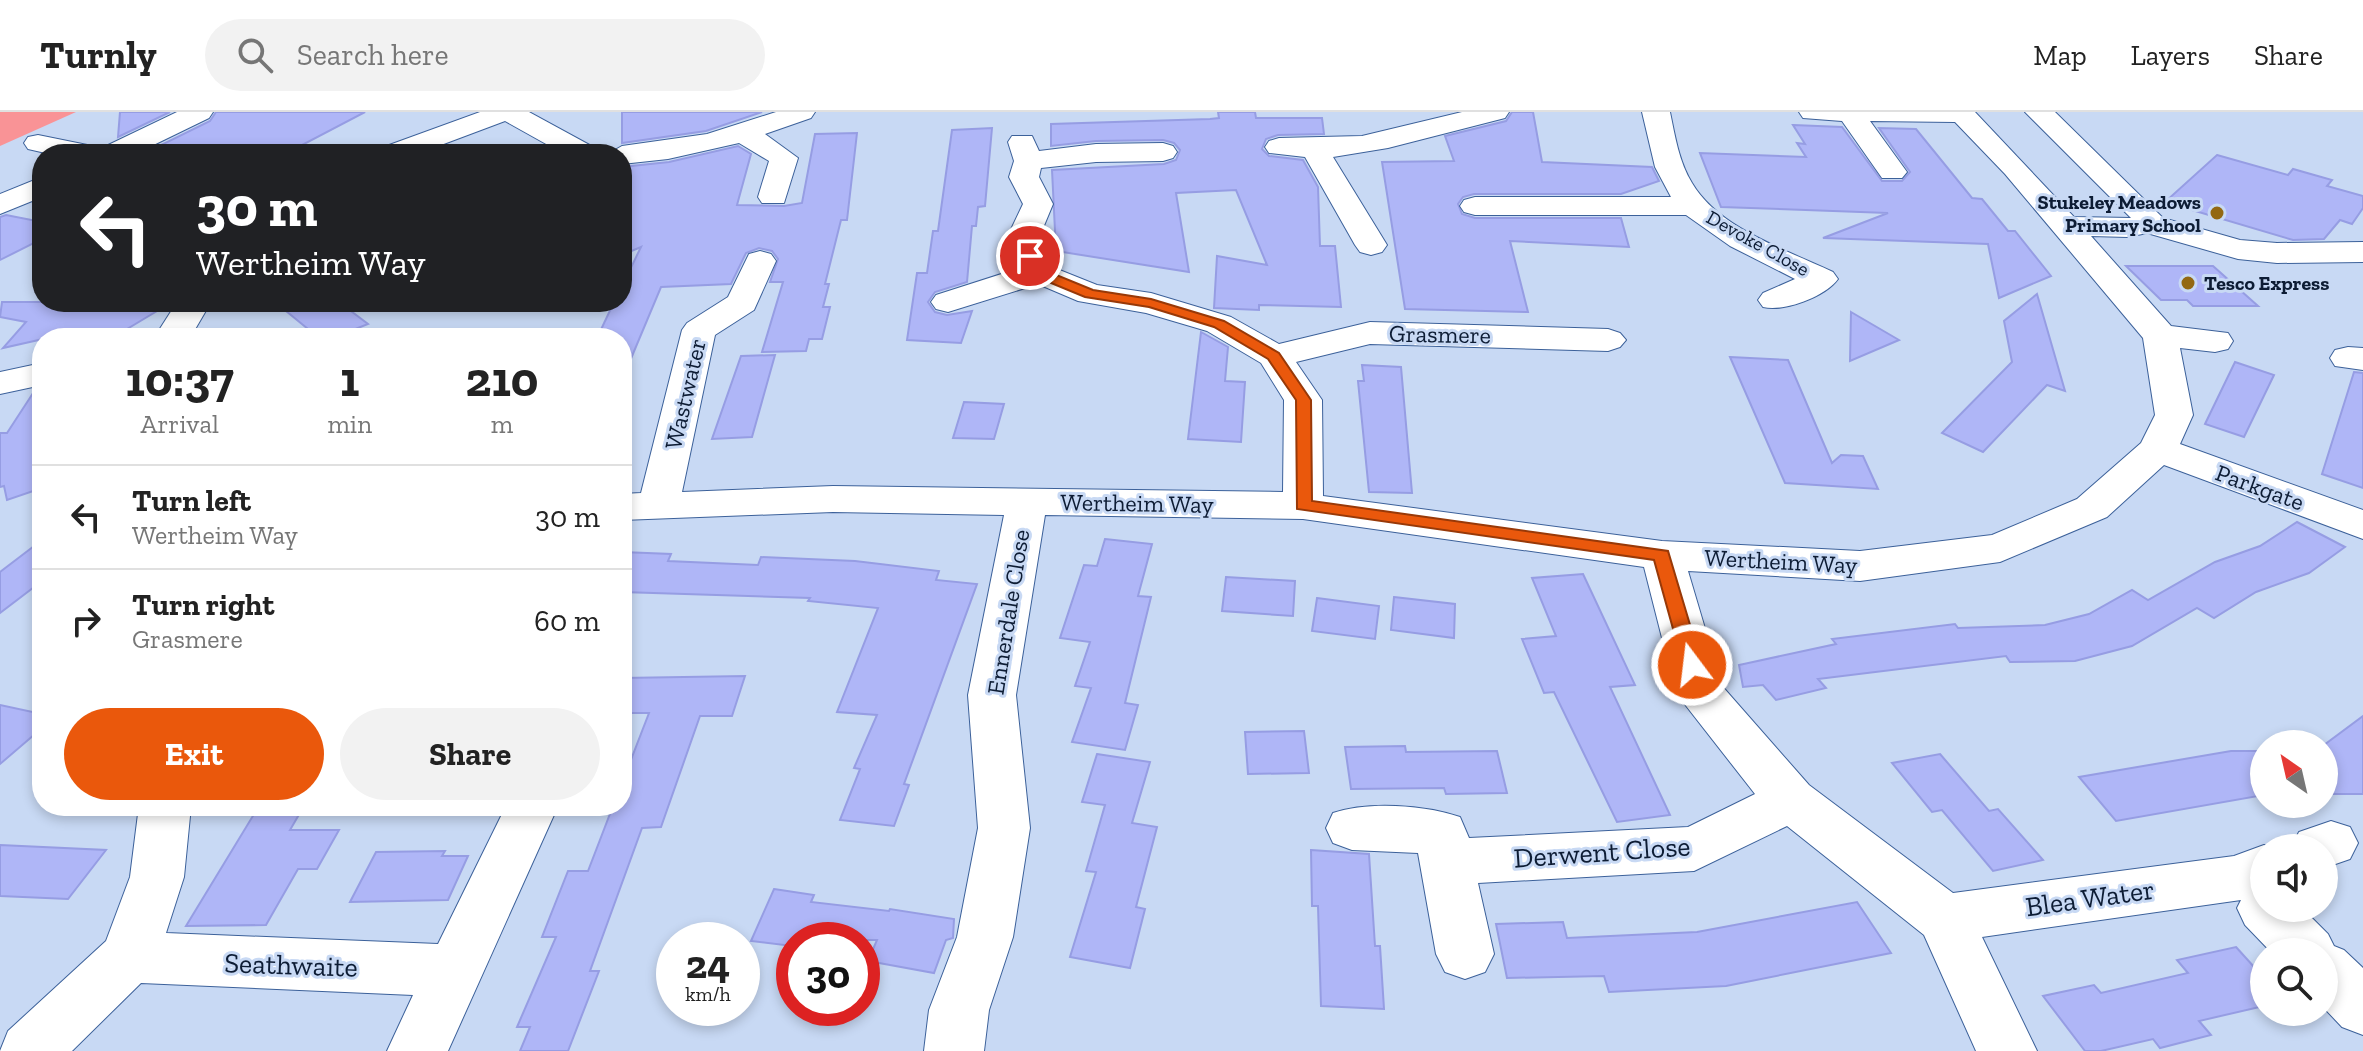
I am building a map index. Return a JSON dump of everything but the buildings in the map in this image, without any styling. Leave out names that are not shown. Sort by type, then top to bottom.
[{"type":"street","points":[[133,144],[199,112]]},
{"type":"street","points":[[419,144],[507,112],[566,144]]},
{"type":"street","points":[[632,155],[649,154],[744,134],[801,112]]},
{"type":"street","points":[[1404,112],[1429,130]]},
{"type":"street","points":[[1279,147],[1316,152],[1373,144],[1495,112]]},
{"type":"street","name":"Devoke Close","points":[[1656,112],[1677,183],[1692,206],[1735,235],[1821,279],[1775,300]]},
{"type":"street","points":[[1813,112],[1961,113],[2015,168],[2160,336],[2215,341]]},
{"type":"street","points":[[2039,112],[2148,217],[2147,223]]},
{"type":"street","points":[[1851,114],[1892,172]]},
{"type":"street","points":[[744,134],[784,158],[773,197]]},
{"type":"street","points":[[38,143],[43,144]]},
{"type":"street","points":[[1039,273],[1022,240],[1038,204],[1024,177],[1025,152],[1163,152]]},
{"type":"street","points":[[1316,152],[1371,245]]},
{"type":"street","points":[[2015,168],[2098,170]]},
{"type":"street","points":[[0,205],[32,191]]},
{"type":"street","name":"Devoke Close","points":[[1475,206],[1523,213],[1692,206]]},
{"type":"street","points":[[2064,226],[2128,228],[2147,223],[2238,249],[2277,253],[2363,252]]},
{"type":"street","name":"Wastwater","points":[[641,506],[699,330],[742,303],[760,261]]},
{"type":"street","points":[[948,302],[1039,273],[1090,294],[1151,303],[1219,324],[1274,356],[1303,400],[1303,506]]},
{"type":"street","name":"Grasmere","points":[[1274,356],[1370,333],[1608,340]]},
{"type":"street","name":"Wertheim Way","points":[[641,506],[833,499],[1303,506],[1662,555],[1860,566],[2000,548],[2092,508],[2158,449],[2174,415],[2160,336]]},
{"type":"street","points":[[0,383],[32,376]]},
{"type":"street","name":"Parkgate","points":[[2158,449],[2363,525]]},
{"type":"street","name":"Ennerdale Close","points":[[954,1051],[959,1010],[985,937],[1004,828],[992,695],[1027,502]]},
{"type":"street","points":[[1662,555],[1700,693],[1791,800],[1944,918],[2007,1051]]},
{"type":"street","name":"Derwent Close","points":[[1449,862],[1694,849],[1791,800]]},
{"type":"street","points":[[30,1051],[129,957],[157,877],[164,816]]},
{"type":"street","points":[[417,1051],[527,816]]},
{"type":"street","points":[[1352,828],[1441,832],[1465,954]]},
{"type":"street","name":"Blea Water","points":[[1944,918],[2250,891]]},
{"type":"street","name":"Blea Water","points":[[2283,922],[2296,938]]},
{"type":"street","name":"Seathwaite","points":[[129,957],[453,971]]},
{"type":"street","points":[[2338,982],[2363,1008]]},
{"type":"shaded area","points":[[0,112],[76,112],[0,146]]},
{"type":"place","name":"Stukeley Meadows Primary School","points":[[2217,213]]},
{"type":"place","name":"Tesco Express","points":[[2188,283]]},
{"type":"route","points":[[1030,256],[1039,273],[1090,294],[1151,303],[1219,324],[1274,356],[1303,400],[1303,506],[1662,555],[1692,665]]}]
